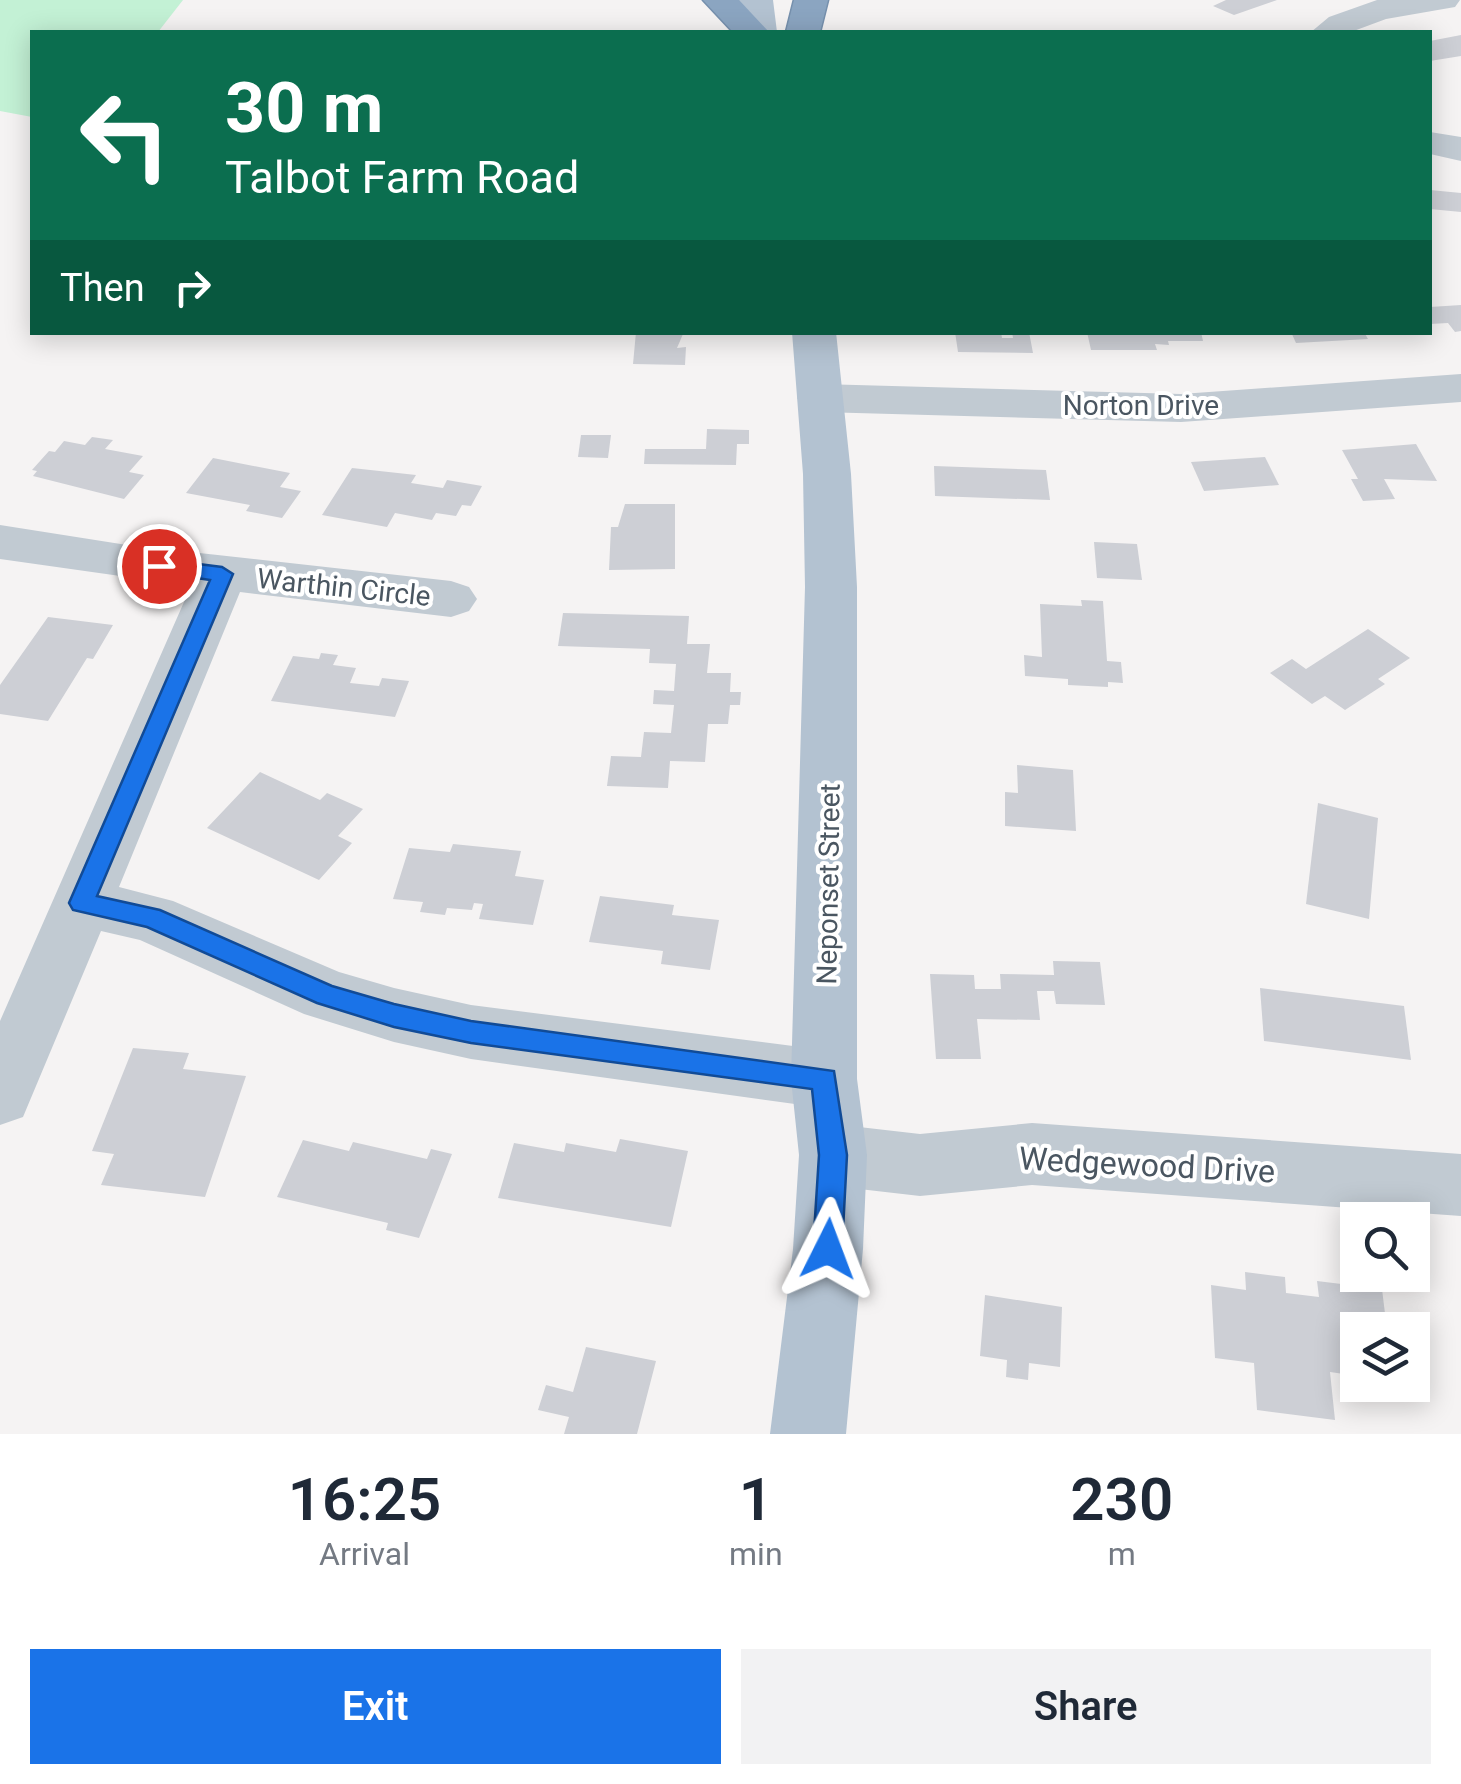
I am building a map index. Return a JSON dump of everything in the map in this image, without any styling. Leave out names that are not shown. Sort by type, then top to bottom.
[{"type":"highway","points":[[720,0],[754,30]]},
{"type":"highway","points":[[802,30],[811,0]]},
{"type":"main road","points":[[756,0],[756,30]]},
{"type":"main road","points":[[795,0],[801,30]]},
{"type":"main road","name":"Neponset Street","points":[[808,1434],[828,1249],[833,1155],[824,1079],[832,642],[830,524],[814,335]]},
{"type":"street","points":[[1331,30],[1346,20],[1385,8],[1442,0]]},
{"type":"street","points":[[1432,143],[1461,149]]},
{"type":"street","name":"Norton Drive","points":[[820,398],[1181,408],[1461,388]]},
{"type":"street","name":"Warthin Circle","points":[[0,542],[222,574],[451,599]]},
{"type":"street","points":[[0,1096],[222,574]]},
{"type":"street","points":[[82,903],[151,918],[326,995],[394,1016],[471,1032],[824,1079]]},
{"type":"street","name":"Wedgewood Drive","points":[[833,1155],[920,1166],[1032,1154],[1461,1186]]},
{"type":"green space","points":[[0,0],[183,0],[160,30],[30,30],[30,117],[0,111]]},
{"type":"building","points":[[1226,0],[1277,0],[1234,15],[1213,6]]},
{"type":"building","points":[[1461,35],[1461,56],[1432,61],[1432,41]]},
{"type":"building","points":[[1432,190],[1461,193],[1461,212],[1432,209]]},
{"type":"building","points":[[1461,305],[1461,331],[1455,332],[1448,323],[1432,324],[1432,307]]},
{"type":"building","points":[[636,335],[683,335],[677,348],[686,347],[685,365],[633,364]]},
{"type":"building","points":[[955,335],[1030,335],[1033,353],[958,352]]},
{"type":"building","points":[[1088,335],[1202,335],[1203,341],[1168,341],[1169,345],[1155,344],[1157,350],[1091,350]]},
{"type":"building","points":[[1292,335],[1366,335],[1368,339],[1296,343]]},
{"type":"building","points":[[707,429],[749,430],[749,444],[737,444],[736,465],[644,464],[645,449],[706,449]]},
{"type":"building","points":[[581,435],[611,435],[608,458],[578,457]]},
{"type":"building","points":[[92,437],[113,440],[105,449],[143,456],[129,472],[144,475],[124,499],[33,476],[37,471],[32,470],[64,441],[85,445]]},
{"type":"building","points":[[1416,444],[1437,481],[1384,479],[1395,499],[1363,501],[1351,479],[1358,479],[1342,450]]},
{"type":"building","points":[[1265,457],[1279,485],[1204,491],[1191,462]]},
{"type":"building","points":[[213,458],[290,473],[280,487],[301,491],[282,518],[246,511],[250,505],[186,493]]},
{"type":"building","points":[[934,466],[1046,470],[1050,500],[935,496]]},
{"type":"building","points":[[352,468],[416,475],[411,483],[443,488],[447,480],[482,486],[471,506],[462,505],[456,516],[436,513],[432,520],[395,513],[387,527],[322,515]]},
{"type":"building","points":[[625,504],[675,504],[675,569],[609,570],[611,527],[618,527]]},
{"type":"building","points":[[1094,542],[1137,544],[1142,580],[1097,578]]},
{"type":"building","points":[[1081,600],[1103,601],[1107,661],[1121,662],[1123,683],[1108,682],[1108,687],[1068,685],[1068,679],[1025,676],[1024,655],[1042,657],[1040,604],[1082,606]]},
{"type":"building","points":[[563,613],[689,616],[687,644],[710,644],[707,673],[731,673],[730,692],[741,692],[740,705],[730,705],[728,724],[708,724],[705,762],[670,761],[668,788],[607,786],[611,756],[641,757],[644,732],[671,733],[674,705],[653,704],[654,690],[674,691],[676,664],[649,663],[650,649],[558,646]]},
{"type":"building","points":[[48,617],[113,625],[93,659],[87,658],[48,721],[0,714],[0,685]]},
{"type":"building","points":[[1368,629],[1410,658],[1378,679],[1385,684],[1345,710],[1325,696],[1312,704],[1270,673],[1292,659],[1306,669]]},
{"type":"building","points":[[321,653],[338,655],[333,665],[356,668],[350,683],[379,686],[382,678],[409,681],[395,717],[271,701],[293,656],[319,659]]},
{"type":"building","points":[[1017,765],[1073,770],[1076,831],[1005,826],[1005,792],[1018,793]]},
{"type":"building","points":[[260,772],[320,800],[327,793],[363,809],[338,836],[352,843],[319,880],[207,828]]},
{"type":"building","points":[[1318,803],[1378,818],[1369,919],[1306,904]]},
{"type":"building","points":[[453,844],[521,851],[515,876],[544,880],[533,925],[479,919],[483,904],[474,903],[472,910],[447,908],[445,915],[420,912],[423,902],[393,899],[409,848],[450,852]]},
{"type":"building","points":[[600,896],[674,905],[672,915],[719,920],[710,970],[661,964],[663,951],[589,942]]},
{"type":"building","points":[[1053,961],[1100,962],[1105,1005],[1056,1004],[1054,991],[1037,991],[1040,1020],[977,1019],[981,1059],[936,1059],[930,974],[974,975],[975,989],[1001,989],[1000,974],[1054,975]]},
{"type":"building","points":[[1260,988],[1404,1006],[1411,1060],[1264,1041]]},
{"type":"building","points":[[133,1048],[189,1053],[183,1069],[246,1076],[205,1197],[101,1185],[114,1154],[92,1151]]},
{"type":"building","points":[[620,1139],[688,1151],[671,1227],[498,1198],[514,1143],[564,1152],[566,1143],[616,1152]]},
{"type":"building","points":[[303,1140],[349,1151],[353,1142],[427,1159],[431,1149],[452,1154],[419,1238],[386,1230],[388,1223],[277,1197]]},
{"type":"building","points":[[1245,1272],[1285,1277],[1286,1293],[1319,1297],[1317,1281],[1340,1284],[1340,1292],[1382,1292],[1385,1312],[1340,1312],[1340,1373],[1330,1372],[1335,1420],[1257,1410],[1254,1363],[1215,1358],[1211,1285],[1246,1290]]},
{"type":"building","points":[[985,1295],[1062,1307],[1060,1367],[1029,1363],[1028,1380],[1006,1377],[1007,1360],[980,1356]]},
{"type":"building","points":[[586,1347],[656,1361],[637,1434],[564,1434],[569,1417],[538,1410],[546,1385],[573,1392]]},
{"type":"route","points":[[159,566],[222,574],[82,903],[151,918],[326,995],[394,1016],[471,1032],[824,1079],[833,1155],[828,1249]]}]
